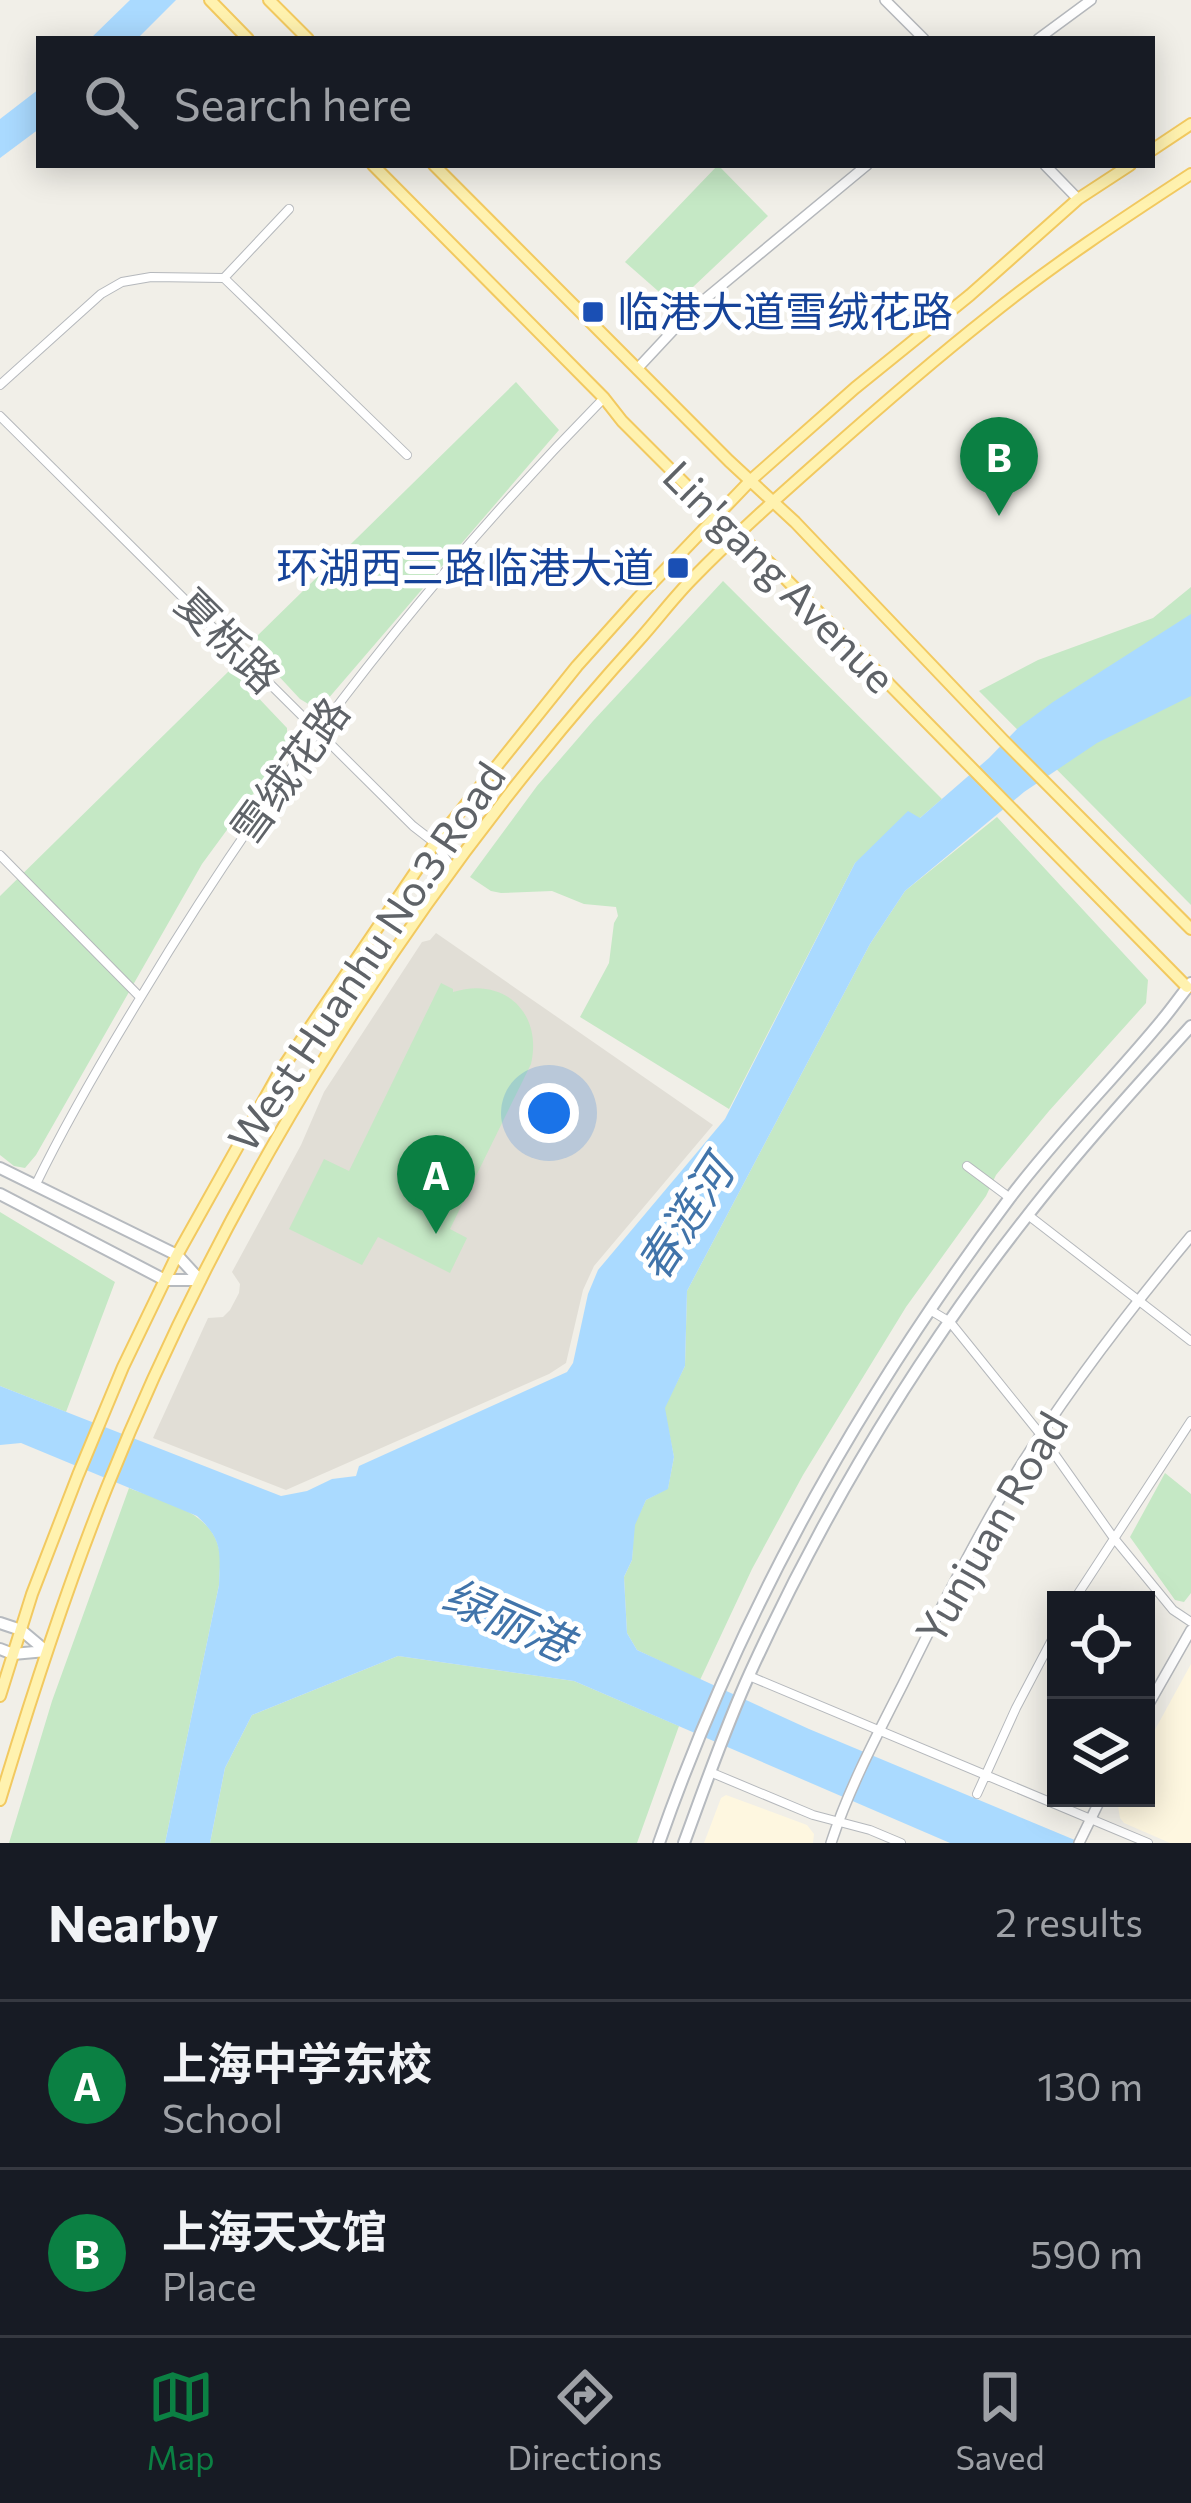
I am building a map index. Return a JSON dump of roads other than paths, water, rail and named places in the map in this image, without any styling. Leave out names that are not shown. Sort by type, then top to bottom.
[{"type":"main road","points":[[209,0],[245,36]]},
{"type":"main road","points":[[269,0],[305,36]]},
{"type":"main road","points":[[1155,148],[1191,124]]},
{"type":"main road","name":"Lin'gang Avenue","points":[[376,168],[622,421],[776,569],[1190,988]]},
{"type":"main road","name":"Lin'gang Avenue","points":[[437,168],[774,501],[1191,929]]},
{"type":"main road","name":"West Huanhu No.3 Road","points":[[0,1696],[7,1652],[21,1630],[100,1420],[177,1256],[279,1073],[435,843],[577,666],[751,480],[1078,199],[1125,168]]},
{"type":"main road","name":"West Huanhu No.3 Road","points":[[0,1800],[46,1651],[107,1486],[200,1280],[314,1076],[452,868],[593,691],[691,580],[774,501],[991,314],[1191,173]]},
{"type":"main road","points":[[659,1843],[697,1740],[761,1597],[877,1390],[1010,1198],[1190,988]]},
{"type":"main road","points":[[683,1843],[749,1676],[824,1526],[902,1392],[1028,1214],[1191,1026]]},
{"type":"main road","points":[[0,1168],[177,1256],[200,1280]]},
{"type":"main road","points":[[0,1194],[165,1280],[200,1280]]},
{"type":"main road","points":[[0,1623],[21,1630],[46,1651]]},
{"type":"main road","points":[[7,1652],[46,1651]]},
{"type":"street","points":[[885,0],[921,36]]},
{"type":"street","points":[[1042,36],[1091,0]]},
{"type":"street","points":[[637,369],[692,309],[863,168]]},
{"type":"street","points":[[1048,168],[1078,199]]},
{"type":"street","points":[[224,278],[289,209]]},
{"type":"street","points":[[0,385],[101,295],[122,282],[151,277],[224,278],[407,455]]},
{"type":"street","name":"雪绒花路","points":[[35,1186],[140,997],[216,875],[317,730],[470,543],[604,398]]},
{"type":"street","name":"夏栎路","points":[[0,416],[435,843],[452,868]]},
{"type":"street","points":[[0,855],[140,997]]},
{"type":"street","points":[[967,1166],[1010,1198]]},
{"type":"street","points":[[1028,1214],[1191,1341]]},
{"type":"street","name":"Yunjuan Road","points":[[831,1843],[880,1729],[949,1589],[999,1501],[1138,1300],[1191,1236]]},
{"type":"street","points":[[930,1310],[950,1322],[1041,1435],[1113,1537],[1191,1626],[1151,1699]]},
{"type":"street","points":[[1080,1591],[1191,1420]]},
{"type":"street","points":[[977,1794],[1047,1650]]},
{"type":"street","points":[[749,1676],[1148,1843]]},
{"type":"street","points":[[710,1772],[813,1815],[901,1843]]},
{"type":"street","points":[[1080,1841],[1097,1807]]},
{"type":"water","points":[[130,0],[176,0],[140,36],[93,36]]},
{"type":"water","points":[[36,91],[36,131],[0,158],[0,119]]},
{"type":"water","points":[[1191,614],[1191,696],[1097,743],[1024,792],[905,891],[870,944],[687,1291],[685,1366],[665,1408],[674,1457],[668,1489],[646,1500],[635,1525],[632,1560],[624,1577],[627,1633],[637,1650],[809,1729],[1082,1843],[950,1843],[574,1681],[398,1656],[252,1715],[225,1768],[210,1843],[165,1843],[219,1585],[216,1539],[197,1516],[21,1443],[0,1445],[0,1386],[281,1496],[356,1476],[359,1466],[567,1372],[598,1270],[725,1119],[855,863],[908,811],[920,818],[1053,702]]},
{"type":"place","name":"临港大道雪绒花路","points":[[593,312]]},
{"type":"place","name":"上海天文馆","points":[[999,516]]},
{"type":"place","name":"环湖西三路临港大道","points":[[678,568]]},
{"type":"place","name":"上海中学东校","points":[[436,1234]]},
{"type":"water label","name":"春涟河","points":[[685,1219]]},
{"type":"water label","name":"绿丽港","points":[[508,1620]]}]
